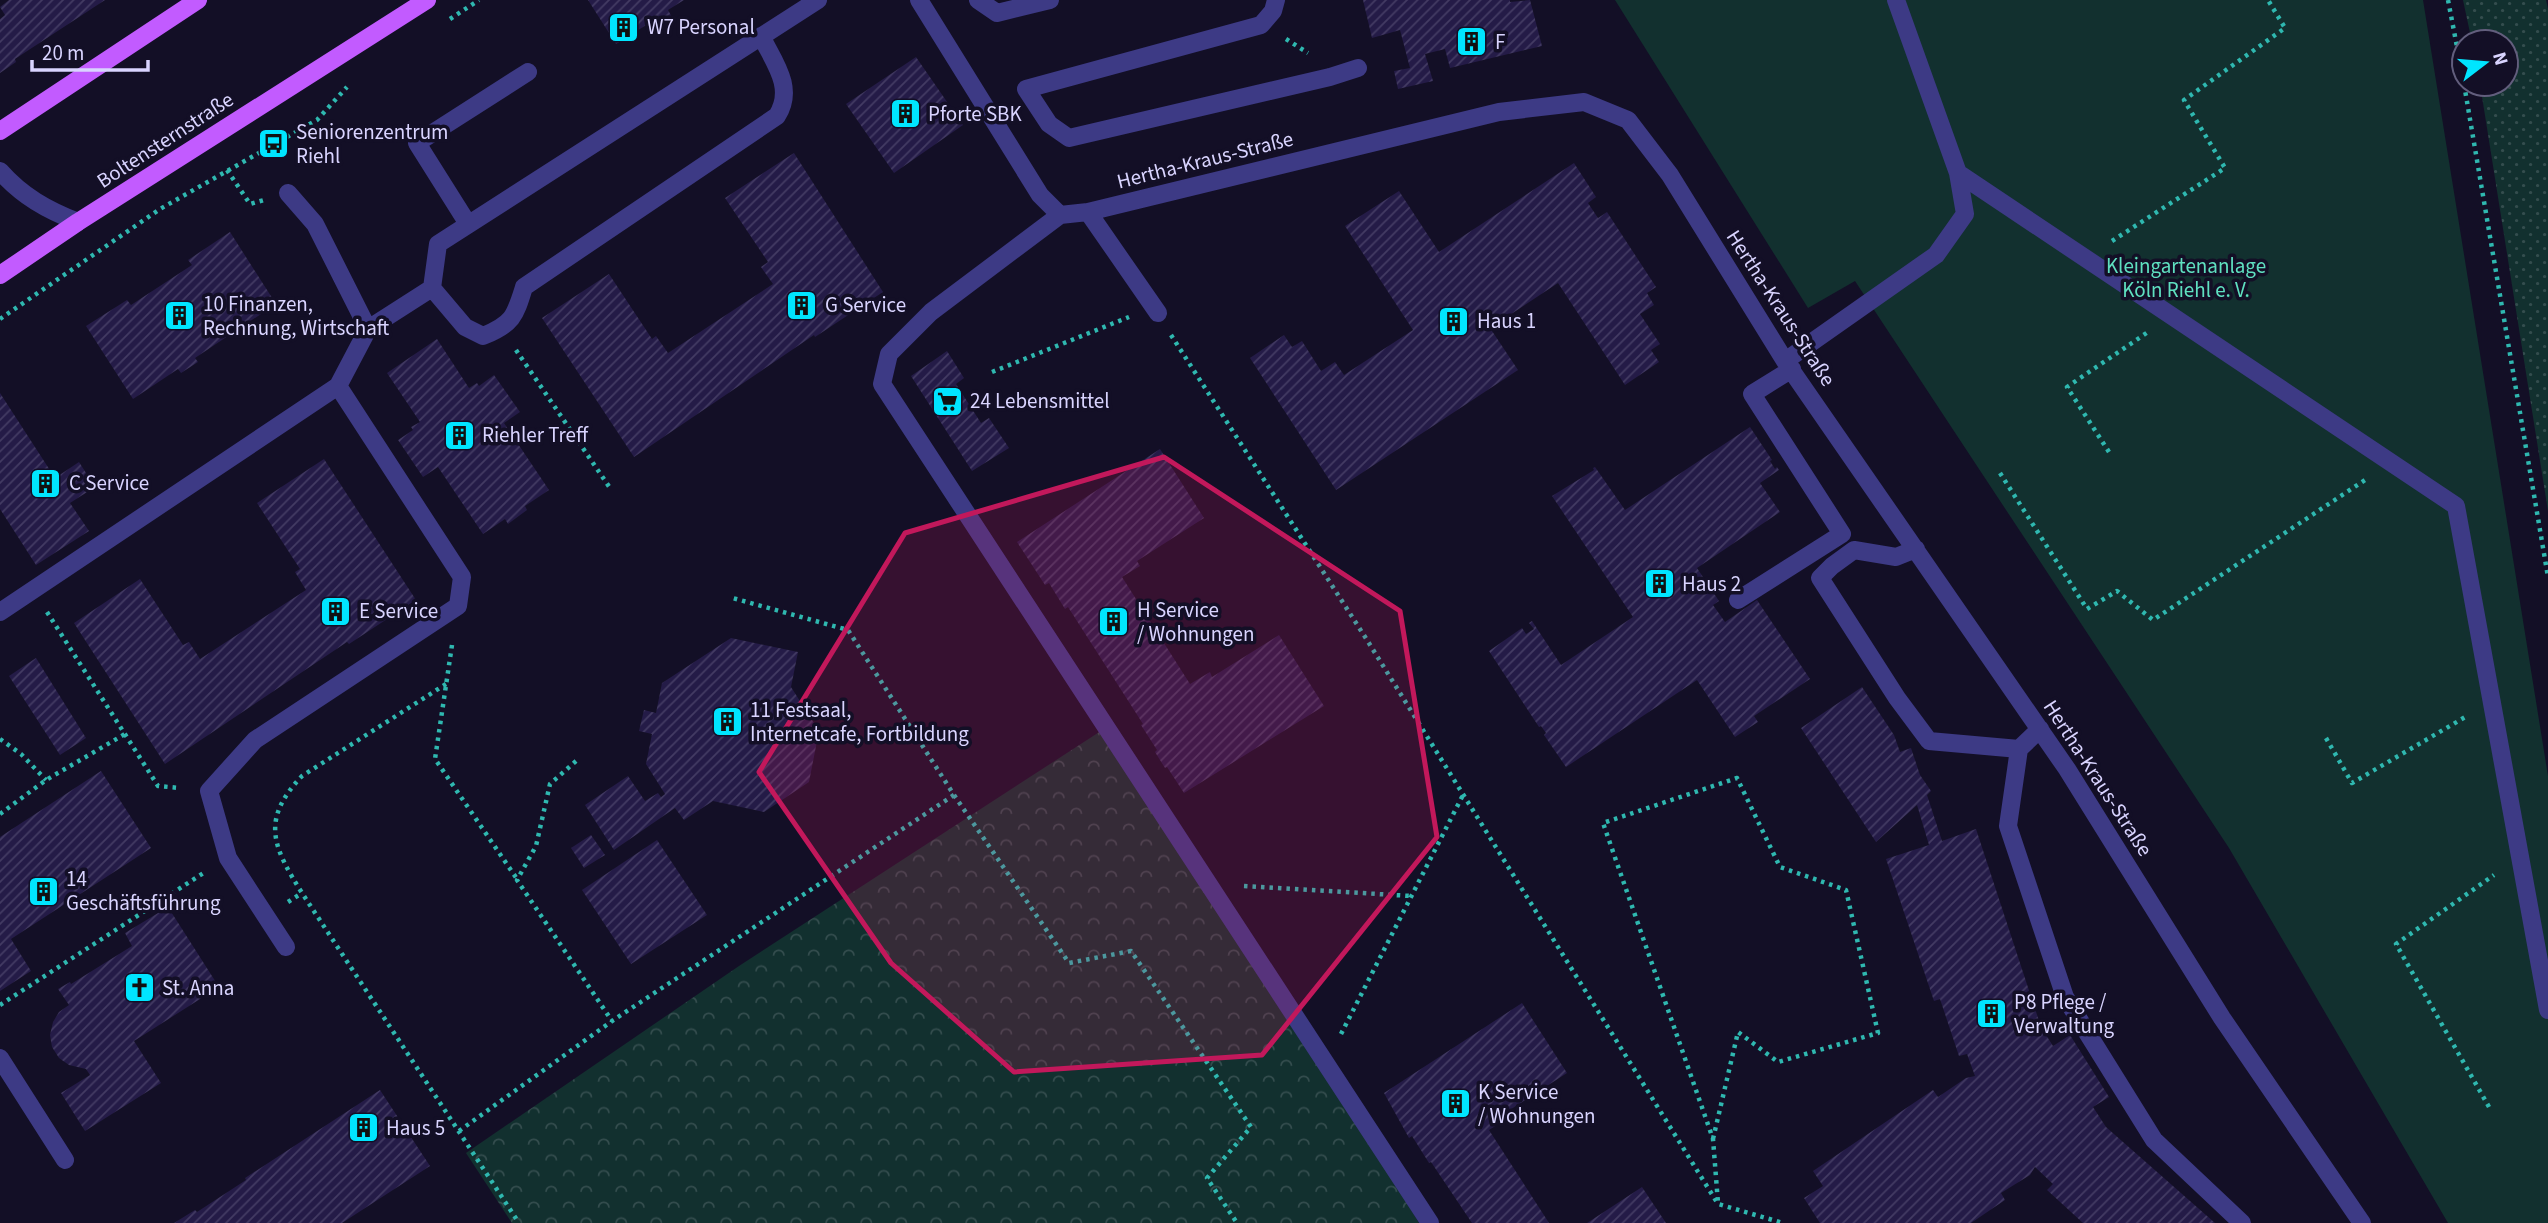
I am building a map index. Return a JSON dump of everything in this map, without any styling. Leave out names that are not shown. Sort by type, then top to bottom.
[{"type":"main road","points":[[0,131],[198,0]]},
{"type":"main road","name":"Boltensternstraße","points":[[0,275],[78,222],[427,0]]},
{"type":"street","points":[[761,36],[786,92],[785,104],[777,116],[524,287],[515,316],[501,329],[483,336],[465,327],[432,288],[438,244],[468,224],[761,36],[818,0]]},
{"type":"street","points":[[919,0],[1040,195],[1060,215],[931,312],[889,354],[882,384],[1430,1223]]},
{"type":"street","points":[[978,0],[997,13],[1050,0]]},
{"type":"street","points":[[1276,0],[1273,11],[1261,25],[1026,89],[1049,124],[1069,138],[1330,77],[1358,68]]},
{"type":"street","points":[[1738,600],[1842,534],[1752,394],[1937,255],[1965,214],[1958,173],[1896,0]]},
{"type":"street","points":[[468,224],[416,143],[528,72]]},
{"type":"street","name":"Hertha-Kraus-Straße","points":[[1060,215],[1088,212],[1499,112],[1584,102],[1628,120],[1670,176],[1788,365],[2040,729],[2222,1018],[2361,1223]]},
{"type":"street","points":[[0,171],[13,185],[44,208],[78,222]]},
{"type":"street","points":[[1958,173],[2456,506],[2548,1010]]},
{"type":"street","points":[[288,193],[315,224],[368,329]]},
{"type":"street","points":[[1088,212],[1158,313]]},
{"type":"street","points":[[0,612],[338,386],[368,329],[432,288]]},
{"type":"street","points":[[286,947],[228,858],[209,791],[255,740],[458,606],[462,578],[338,386]]},
{"type":"street","points":[[1916,549],[1896,557],[1854,550],[1820,578],[1897,698],[1929,741],[2019,750]]},
{"type":"street","points":[[2040,729],[2019,750],[2008,827],[2065,998],[2154,1140],[2242,1223]]},
{"type":"street","points":[[0,1058],[65,1160]]},
{"type":"path","points":[[445,22],[479,0]]},
{"type":"path","points":[[2086,258],[2225,168],[2184,100],[2285,28],[2268,0]]},
{"type":"path","points":[[2448,0],[2453,28]]},
{"type":"path","points":[[1261,25],[1306,51],[1330,77]]},
{"type":"path","points":[[0,319],[160,209],[317,120],[353,81]]},
{"type":"path","points":[[2467,98],[2548,577]]},
{"type":"path","points":[[227,170],[250,204],[288,193]]},
{"type":"path","points":[[992,372],[1136,315],[1158,313],[1463,794],[1718,1204],[1783,1223]]},
{"type":"path","points":[[2109,452],[2067,387],[2172,315]]},
{"type":"path","points":[[501,329],[610,488]]},
{"type":"path","points":[[2000,473],[2087,609],[2117,591],[2153,620],[2392,463]]},
{"type":"path","points":[[33,590],[158,786],[209,791]]},
{"type":"path","points":[[729,597],[848,630],[954,795],[1069,963],[1131,951],[1251,1127],[1207,1178],[1237,1223]]},
{"type":"path","points":[[458,606],[435,759],[612,1021]]},
{"type":"path","points":[[446,684],[302,776],[285,793],[277,814],[275,838],[281,860],[519,1223]]},
{"type":"path","points":[[2326,738],[2352,783],[2492,702]]},
{"type":"path","points":[[0,814],[46,780],[125,734]]},
{"type":"path","points":[[0,740],[21,754],[46,780]]},
{"type":"path","points":[[517,880],[536,846],[550,785],[576,761]]},
{"type":"path","points":[[1713,1139],[1738,1032],[1777,1062],[1878,1032],[1846,890],[1780,867],[1737,778],[1603,823],[1713,1139],[1718,1204]]},
{"type":"path","points":[[1325,1065],[1463,794]]},
{"type":"path","points":[[459,1131],[612,1021],[954,795]]},
{"type":"path","points":[[2489,1107],[2396,944],[2520,856]]},
{"type":"path","points":[[0,1005],[228,858]]},
{"type":"path","points":[[1208,883],[1411,896]]},
{"type":"highlighted area","points":[[1164,457],[1400,611],[1437,837],[1262,1055],[1014,1072],[891,963],[759,772],[905,533]]},
{"type":"green space","name":"Kleingartenanlage Köln Riehl e. V.","points":[[1615,0],[2423,0],[2548,776],[2548,1223],[2448,1223],[2229,848],[1855,281],[1808,308]]},
{"type":"green space","points":[[2463,0],[2546,0],[2548,511],[2482,98],[2520,98],[2520,28],[2469,28]]},
{"type":"green space","points":[[1107,727],[1325,1065],[1419,1223],[512,1223],[466,1153],[739,966]]},
{"type":"building","points":[[9,0],[105,0],[15,59],[16,62],[0,73],[0,19],[5,15],[0,7]]},
{"type":"building","name":"W7 Personal","points":[[588,0],[684,0],[668,10],[674,21],[657,32],[651,22],[616,44]]},
{"type":"building","name":"F","points":[[1363,0],[1530,0],[1542,46],[1450,68],[1445,49],[1425,54],[1433,81],[1398,89],[1394,71],[1410,68],[1400,30],[1372,38]]},
{"type":"building","name":"Pforte SBK","points":[[916,57],[963,125],[894,173],[846,104]]},
{"type":"building","name":"G Service","points":[[794,153],[883,292],[815,337],[814,335],[634,457],[542,318],[609,274],[652,339],[656,336],[668,353],[773,284],[761,267],[768,262],[725,198]]},
{"type":"building","name":"Haus 1","points":[[1574,163],[1596,197],[1588,203],[1598,218],[1607,212],[1656,287],[1647,293],[1654,305],[1640,314],[1660,344],[1651,350],[1659,362],[1625,385],[1558,283],[1490,328],[1518,370],[1336,490],[1250,358],[1284,335],[1292,347],[1302,341],[1321,371],[1335,362],[1344,375],[1413,330],[1345,226],[1399,191],[1439,252]]},
{"type":"building","name":"10 Finanzen, Rechnung, Wirtschaft","points":[[230,232],[276,304],[195,358],[198,362],[181,373],[178,369],[133,399],[86,326],[127,300],[131,305],[192,265],[188,260]]},
{"type":"building","name":"Riehler Treff","points":[[437,339],[469,388],[477,383],[479,386],[494,375],[520,412],[504,423],[549,490],[525,506],[527,510],[508,524],[505,519],[483,534],[438,467],[423,477],[398,440],[420,422],[387,373]]},
{"type":"building","name":"24 Lebensmittel","points":[[947,351],[964,378],[956,384],[981,423],[989,418],[1009,448],[972,471],[911,376]]},
{"type":"building","name":"C Service","points":[[0,393],[55,478],[79,462],[95,487],[70,503],[89,531],[36,565],[0,509]]},
{"type":"building","name":"Haus 2","points":[[1750,427],[1775,469],[1777,467],[1779,470],[1760,483],[1780,512],[1697,568],[1719,601],[1713,605],[1725,622],[1757,600],[1810,679],[1754,716],[1758,722],[1735,737],[1697,680],[1566,767],[1544,735],[1546,733],[1539,727],[1489,651],[1522,628],[1526,634],[1534,629],[1529,623],[1532,621],[1561,665],[1633,617],[1552,496],[1595,467],[1625,510]]},
{"type":"building","name":"H Service / Wohnungen","points":[[1160,449],[1204,518],[1137,561],[1140,566],[1122,577],[1190,684],[1210,672],[1212,677],[1279,635],[1324,706],[1184,793],[1155,752],[1157,750],[1141,725],[1143,724],[1068,607],[1065,609],[1049,583],[1045,585],[1017,542]]},
{"type":"building","name":"E Service","points":[[324,459],[416,600],[349,644],[347,642],[165,764],[74,623],[140,579],[183,645],[189,642],[200,659],[306,590],[295,572],[300,569],[257,503]]},
{"type":"building","name":"11 Festsaal, Internetcafe, Fortbildung","points":[[731,638],[798,652],[791,687],[819,731],[809,782],[764,812],[713,801],[684,820],[675,808],[614,850],[585,805],[628,776],[645,801],[658,793],[661,797],[665,794],[646,764],[652,734],[639,731],[644,710],[656,713],[662,683]]},
{"type":"building","points":[[36,658],[86,738],[60,755],[9,676]]},
{"type":"building","name":"P8 Pflege / Verwaltung","points":[[1862,687],[1894,735],[1900,752],[1911,748],[1920,775],[1931,791],[1927,795],[1942,841],[1976,829],[2041,1027],[2053,1046],[2070,1035],[2109,1097],[2093,1107],[2106,1127],[2215,1223],[2083,1223],[2047,1190],[2053,1184],[2035,1167],[2030,1175],[2001,1193],[2005,1200],[1971,1223],[1820,1223],[1804,1198],[1823,1186],[1813,1171],[1933,1090],[1938,1097],[1966,1078],[1975,1076],[1967,1054],[1959,1056],[1940,999],[1934,1001],[1886,859],[1929,845],[1917,805],[1876,842],[1801,728]]},
{"type":"building","name":"14 Geschäftsführung","points":[[101,771],[151,848],[11,939],[31,971],[0,991],[0,837]]},
{"type":"building","points":[[591,835],[605,855],[584,868],[571,848]]},
{"type":"building","points":[[657,840],[707,915],[631,964],[582,890]]},
{"type":"building","name":"St. Anna","points":[[168,907],[219,987],[134,1041],[161,1083],[85,1131],[61,1093],[90,1075],[86,1069],[69,1065],[59,1058],[52,1047],[50,1035],[53,1022],[59,1012],[69,1005],[58,989],[70,982],[71,984],[132,946],[125,933]]},
{"type":"building","name":"K Service / Wohnungen","points":[[1522,1003],[1567,1073],[1502,1115],[1505,1120],[1489,1130],[1549,1223],[1472,1223],[1412,1136],[1409,1138],[1384,1093]]},
{"type":"building","name":"Haus 5","points":[[380,1090],[430,1166],[342,1223],[174,1223],[195,1210],[197,1212]]},
{"type":"building","points":[[1642,1187],[1666,1223],[1587,1223]]},
{"type":"place","name":"W7 Personal","points":[[624,27]]},
{"type":"place","name":"F","points":[[1472,42]]},
{"type":"place","name":"Pforte SBK","points":[[905,114]]},
{"type":"place","name":"Seniorenzentrum Riehl","points":[[273,144]]},
{"type":"place","name":"G Service","points":[[802,305]]},
{"type":"place","name":"10 Finanzen, Rechnung, Wirtschaft","points":[[180,316]]},
{"type":"place","name":"Haus 1","points":[[1454,321]]},
{"type":"place","name":"24 Lebensmittel","points":[[947,401]]},
{"type":"place","name":"Riehler Treff","points":[[459,435]]},
{"type":"place","name":"C Service","points":[[46,483]]},
{"type":"place","name":"Haus 2","points":[[1659,584]]},
{"type":"place","name":"E Service","points":[[336,611]]},
{"type":"place","name":"H Service / Wohnungen","points":[[1114,622]]},
{"type":"place","name":"11 Festsaal, Internetcafe, Fortbildung","points":[[727,722]]},
{"type":"place","name":"14 Geschäftsführung","points":[[43,891]]},
{"type":"place","name":"St. Anna","points":[[139,988]]},
{"type":"place","name":"P8 Pflege / Verwaltung","points":[[1991,1014]]},
{"type":"place","name":"K Service / Wohnungen","points":[[1455,1104]]},
{"type":"place","name":"Haus 5","points":[[363,1128]]}]
